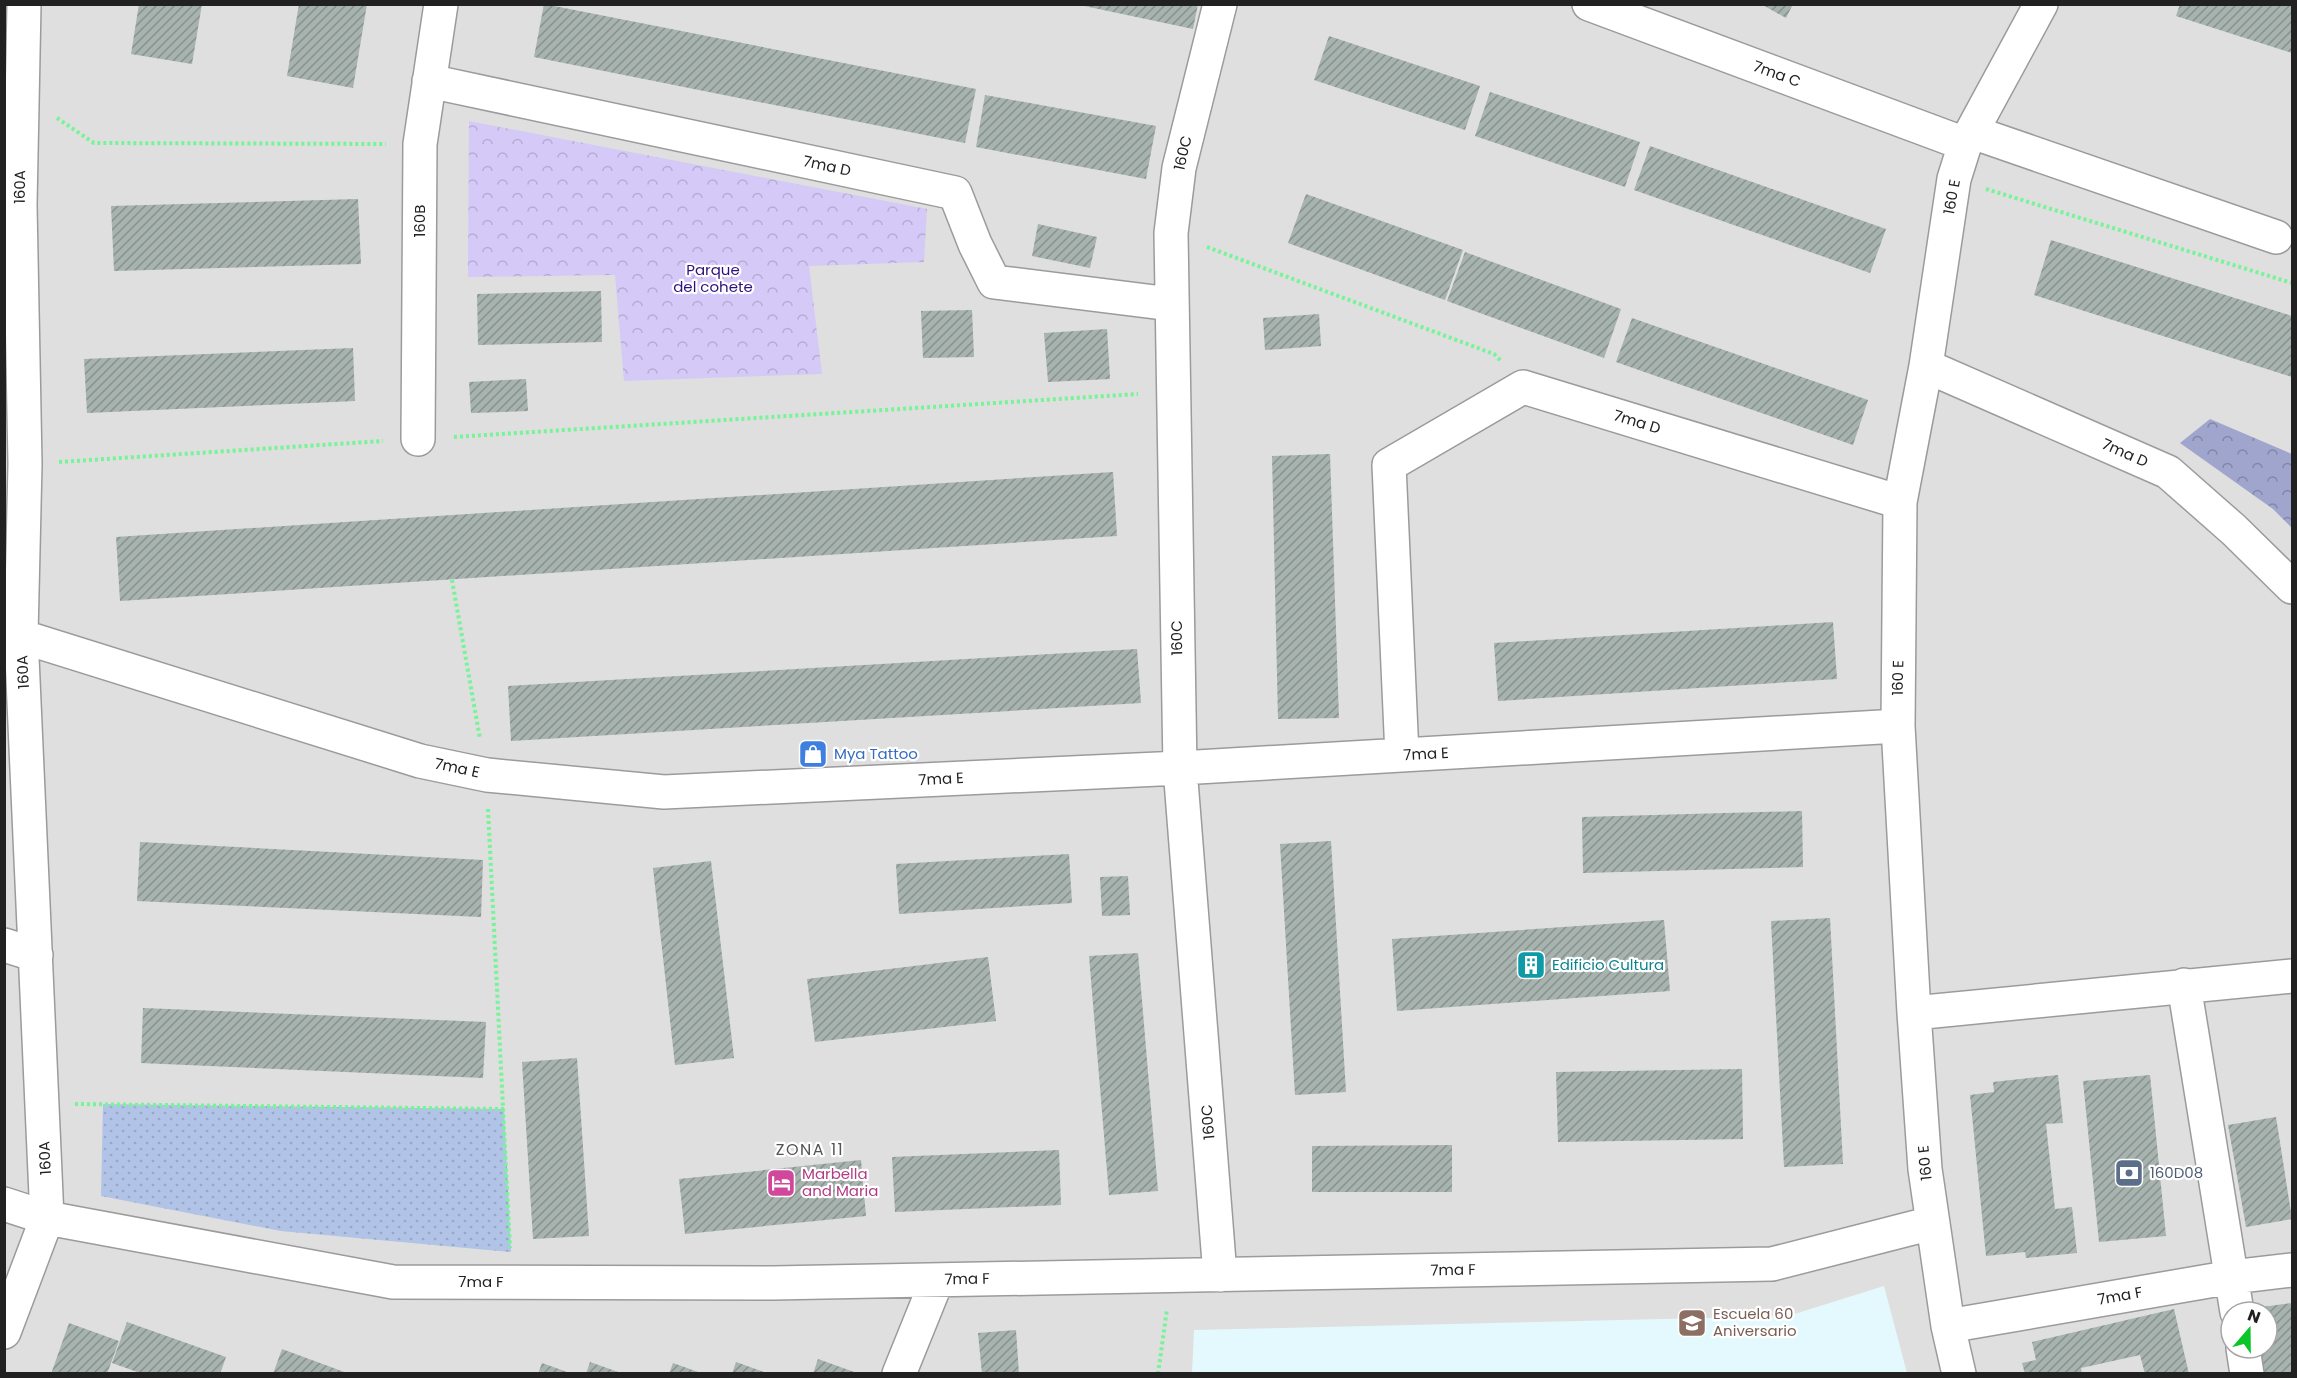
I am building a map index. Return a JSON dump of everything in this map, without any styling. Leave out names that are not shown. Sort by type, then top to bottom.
[{"type":"street","name":"160A","points":[[4,1332],[47,1218],[36,955],[13,633],[25,464],[20,205],[24,4]]},
{"type":"street","name":"160B","points":[[418,439],[420,144],[441,4]]},
{"type":"street","name":"160C","points":[[1220,4],[1179,168],[1171,233],[1180,768],[1220,1275]]},
{"type":"street","name":"7ma C","points":[[1589,4],[1632,12],[1968,138],[2276,237]]},
{"type":"street","name":"160 E","points":[[1959,1374],[1948,1326],[1925,1169],[1914,1013],[1898,726],[1900,502],[1926,366],[1954,179],[1968,138],[2041,4]]},
{"type":"street","name":"7ma D","points":[[429,81],[954,193],[994,282],[1171,304]]},
{"type":"street","name":"7ma D","points":[[1926,366],[2168,472],[2234,530],[2292,587]]},
{"type":"street","name":"7ma D","points":[[1523,387],[1900,502]]},
{"type":"street","points":[[1402,755],[1389,465],[1523,387]]},
{"type":"street","name":"7ma E","points":[[13,633],[420,760],[487,775],[664,792],[1180,768],[1898,726]]},
{"type":"street","points":[[4,945],[36,955]]},
{"type":"street","points":[[1914,1013],[2292,976]]},
{"type":"street","points":[[2184,985],[2235,1300]]},
{"type":"street","name":"7ma F","points":[[4,1204],[47,1218],[393,1282],[773,1283],[1772,1264],[1932,1224]]},
{"type":"street","name":"7ma F","points":[[1948,1326],[2232,1277],[2292,1270]]},
{"type":"street","points":[[899,1374],[937,1280]]},
{"type":"path","points":[[22,94],[94,143],[420,144]]},
{"type":"path","points":[[1954,179],[2292,283]]},
{"type":"path","points":[[1171,233],[1494,354],[1523,387]]},
{"type":"path","points":[[25,464],[1172,392]]},
{"type":"path","points":[[453,580],[487,775],[512,1282]]},
{"type":"path","points":[[42,1104],[504,1109]]},
{"type":"path","points":[[1158,1374],[1171,1276]]},
{"type":"shaded area","points":[[5,5],[2292,5],[2292,1373],[5,1374]]},
{"type":"shaded area","points":[[103,1104],[504,1109],[511,1252],[281,1231],[101,1196]]},
{"type":"shaded area","name":"Escuela 60 Aniversario","points":[[1884,1286],[1907,1373],[1192,1373],[1194,1330],[1788,1316]]},
{"type":"green space","name":"Parque del cohete","points":[[469,121],[927,209],[924,262],[809,266],[822,374],[624,381],[615,275],[468,277]]},
{"type":"green space","points":[[2210,419],[2292,454],[2292,528],[2273,509],[2180,443]]},
{"type":"building","points":[[139,4],[202,4],[192,64],[131,54]]},
{"type":"building","points":[[299,4],[367,4],[353,88],[287,76]]},
{"type":"building","points":[[544,4],[976,89],[965,143],[534,57]]},
{"type":"building","points":[[1075,4],[1198,4],[1193,29]]},
{"type":"building","points":[[1761,4],[1793,4],[1786,18]]},
{"type":"building","points":[[2180,4],[2292,4],[2292,53],[2176,16]]},
{"type":"building","points":[[1329,36],[1480,86],[1465,130],[1314,80]]},
{"type":"building","points":[[1490,92],[1640,142],[1625,187],[1475,136]]},
{"type":"building","points":[[985,95],[1156,126],[1146,179],[976,147]]},
{"type":"building","points":[[1650,146],[1886,229],[1870,273],[1634,190]]},
{"type":"building","points":[[1306,194],[1463,250],[1445,300],[1288,243]]},
{"type":"building","points":[[358,199],[361,264],[114,271],[111,206]]},
{"type":"building","points":[[1038,224],[1097,237],[1090,268],[1032,256]]},
{"type":"building","points":[[2051,240],[2292,316],[2292,377],[2034,295]]},
{"type":"building","points":[[1465,252],[1621,309],[1604,358],[1447,301]]},
{"type":"building","points":[[601,291],[602,342],[478,345],[477,294]]},
{"type":"building","points":[[972,310],[974,357],[923,358],[921,311]]},
{"type":"building","points":[[1319,314],[1321,346],[1265,350],[1263,318]]},
{"type":"building","points":[[1632,318],[1868,400],[1853,445],[1616,362]]},
{"type":"building","points":[[1107,329],[1110,379],[1048,382],[1044,333]]},
{"type":"building","points":[[353,348],[355,401],[87,413],[84,359]]},
{"type":"building","points":[[526,379],[528,411],[471,413],[469,382]]},
{"type":"building","points":[[1330,454],[1339,718],[1278,719],[1272,456]]},
{"type":"building","points":[[1113,472],[1117,536],[120,601],[116,537]]},
{"type":"building","points":[[1833,622],[1837,679],[1498,701],[1494,643]]},
{"type":"building","points":[[1137,649],[1141,703],[511,741],[508,686]]},
{"type":"building","points":[[1802,811],[1803,867],[1583,873],[1582,817]]},
{"type":"building","points":[[1331,841],[1346,1092],[1295,1095],[1280,844]]},
{"type":"building","points":[[140,842],[483,860],[481,917],[137,901]]},
{"type":"building","points":[[1069,854],[1072,903],[899,914],[896,864]]},
{"type":"building","points":[[711,861],[734,1058],[675,1065],[653,868]]},
{"type":"building","points":[[1128,876],[1130,915],[1102,916],[1100,877]]},
{"type":"building","points":[[1830,918],[1843,1164],[1784,1167],[1771,921]]},
{"type":"building","name":"Edificio Cultura","points":[[1664,920],[1670,991],[1397,1011],[1392,939]]},
{"type":"building","points":[[1138,953],[1158,1191],[1109,1195],[1089,956]]},
{"type":"building","points":[[988,957],[996,1021],[815,1042],[807,979]]},
{"type":"building","points":[[143,1008],[486,1022],[483,1078],[141,1063]]},
{"type":"building","points":[[577,1058],[589,1236],[533,1239],[522,1062]]},
{"type":"building","points":[[1742,1069],[1743,1139],[1558,1142],[1556,1072]]},
{"type":"building","points":[[2058,1075],[2063,1123],[2046,1124],[2055,1209],[2072,1207],[2077,1253],[2026,1258],[2025,1252],[1986,1256],[1970,1095],[1994,1092],[1993,1082]]},
{"type":"building","points":[[2150,1075],[2166,1236],[2099,1242],[2083,1081]]},
{"type":"building","points":[[2276,1117],[2292,1219],[2246,1227],[2228,1125]]},
{"type":"building","points":[[1452,1145],[1452,1192],[1312,1192],[1312,1146]]},
{"type":"building","points":[[1059,1150],[1061,1205],[895,1212],[892,1157]]},
{"type":"building","points":[[861,1160],[866,1216],[685,1234],[679,1179]]},
{"type":"building","points":[[2292,1303],[2292,1374],[2263,1374],[2261,1360],[2279,1360],[2279,1305]]},
{"type":"building","points":[[2174,1309],[2189,1374],[2145,1374],[2140,1355],[2081,1368],[2082,1374],[2025,1374],[2022,1363],[2036,1360],[2032,1342]]},
{"type":"building","points":[[127,1322],[226,1357],[220,1374],[143,1374],[112,1363]]},
{"type":"building","points":[[69,1323],[119,1341],[107,1374],[51,1374]]},
{"type":"building","points":[[1016,1330],[1019,1374],[982,1374],[978,1333]]},
{"type":"building","points":[[282,1349],[347,1373],[347,1374],[273,1374]]},
{"type":"building","points":[[818,1359],[857,1373],[857,1374],[813,1374]]},
{"type":"building","points":[[590,1362],[621,1373],[621,1374],[586,1374]]},
{"type":"building","points":[[736,1362],[767,1373],[767,1374],[732,1374]]},
{"type":"building","points":[[542,1363],[570,1373],[570,1374],[538,1374]]},
{"type":"building","points":[[673,1363],[701,1373],[701,1374],[669,1374]]},
{"type":"place","name":"Mya Tattoo","points":[[813,754]]},
{"type":"place","name":"Edificio Cultura","points":[[1531,965]]},
{"type":"place","name":"160D08","points":[[2129,1173]]},
{"type":"place","name":"Marbella and Maria","points":[[781,1183]]},
{"type":"place","name":"Escuela 60 Aniversario","points":[[1692,1323]]},
{"type":"district","name":"ZONA 11","points":[[810,1149]]}]
